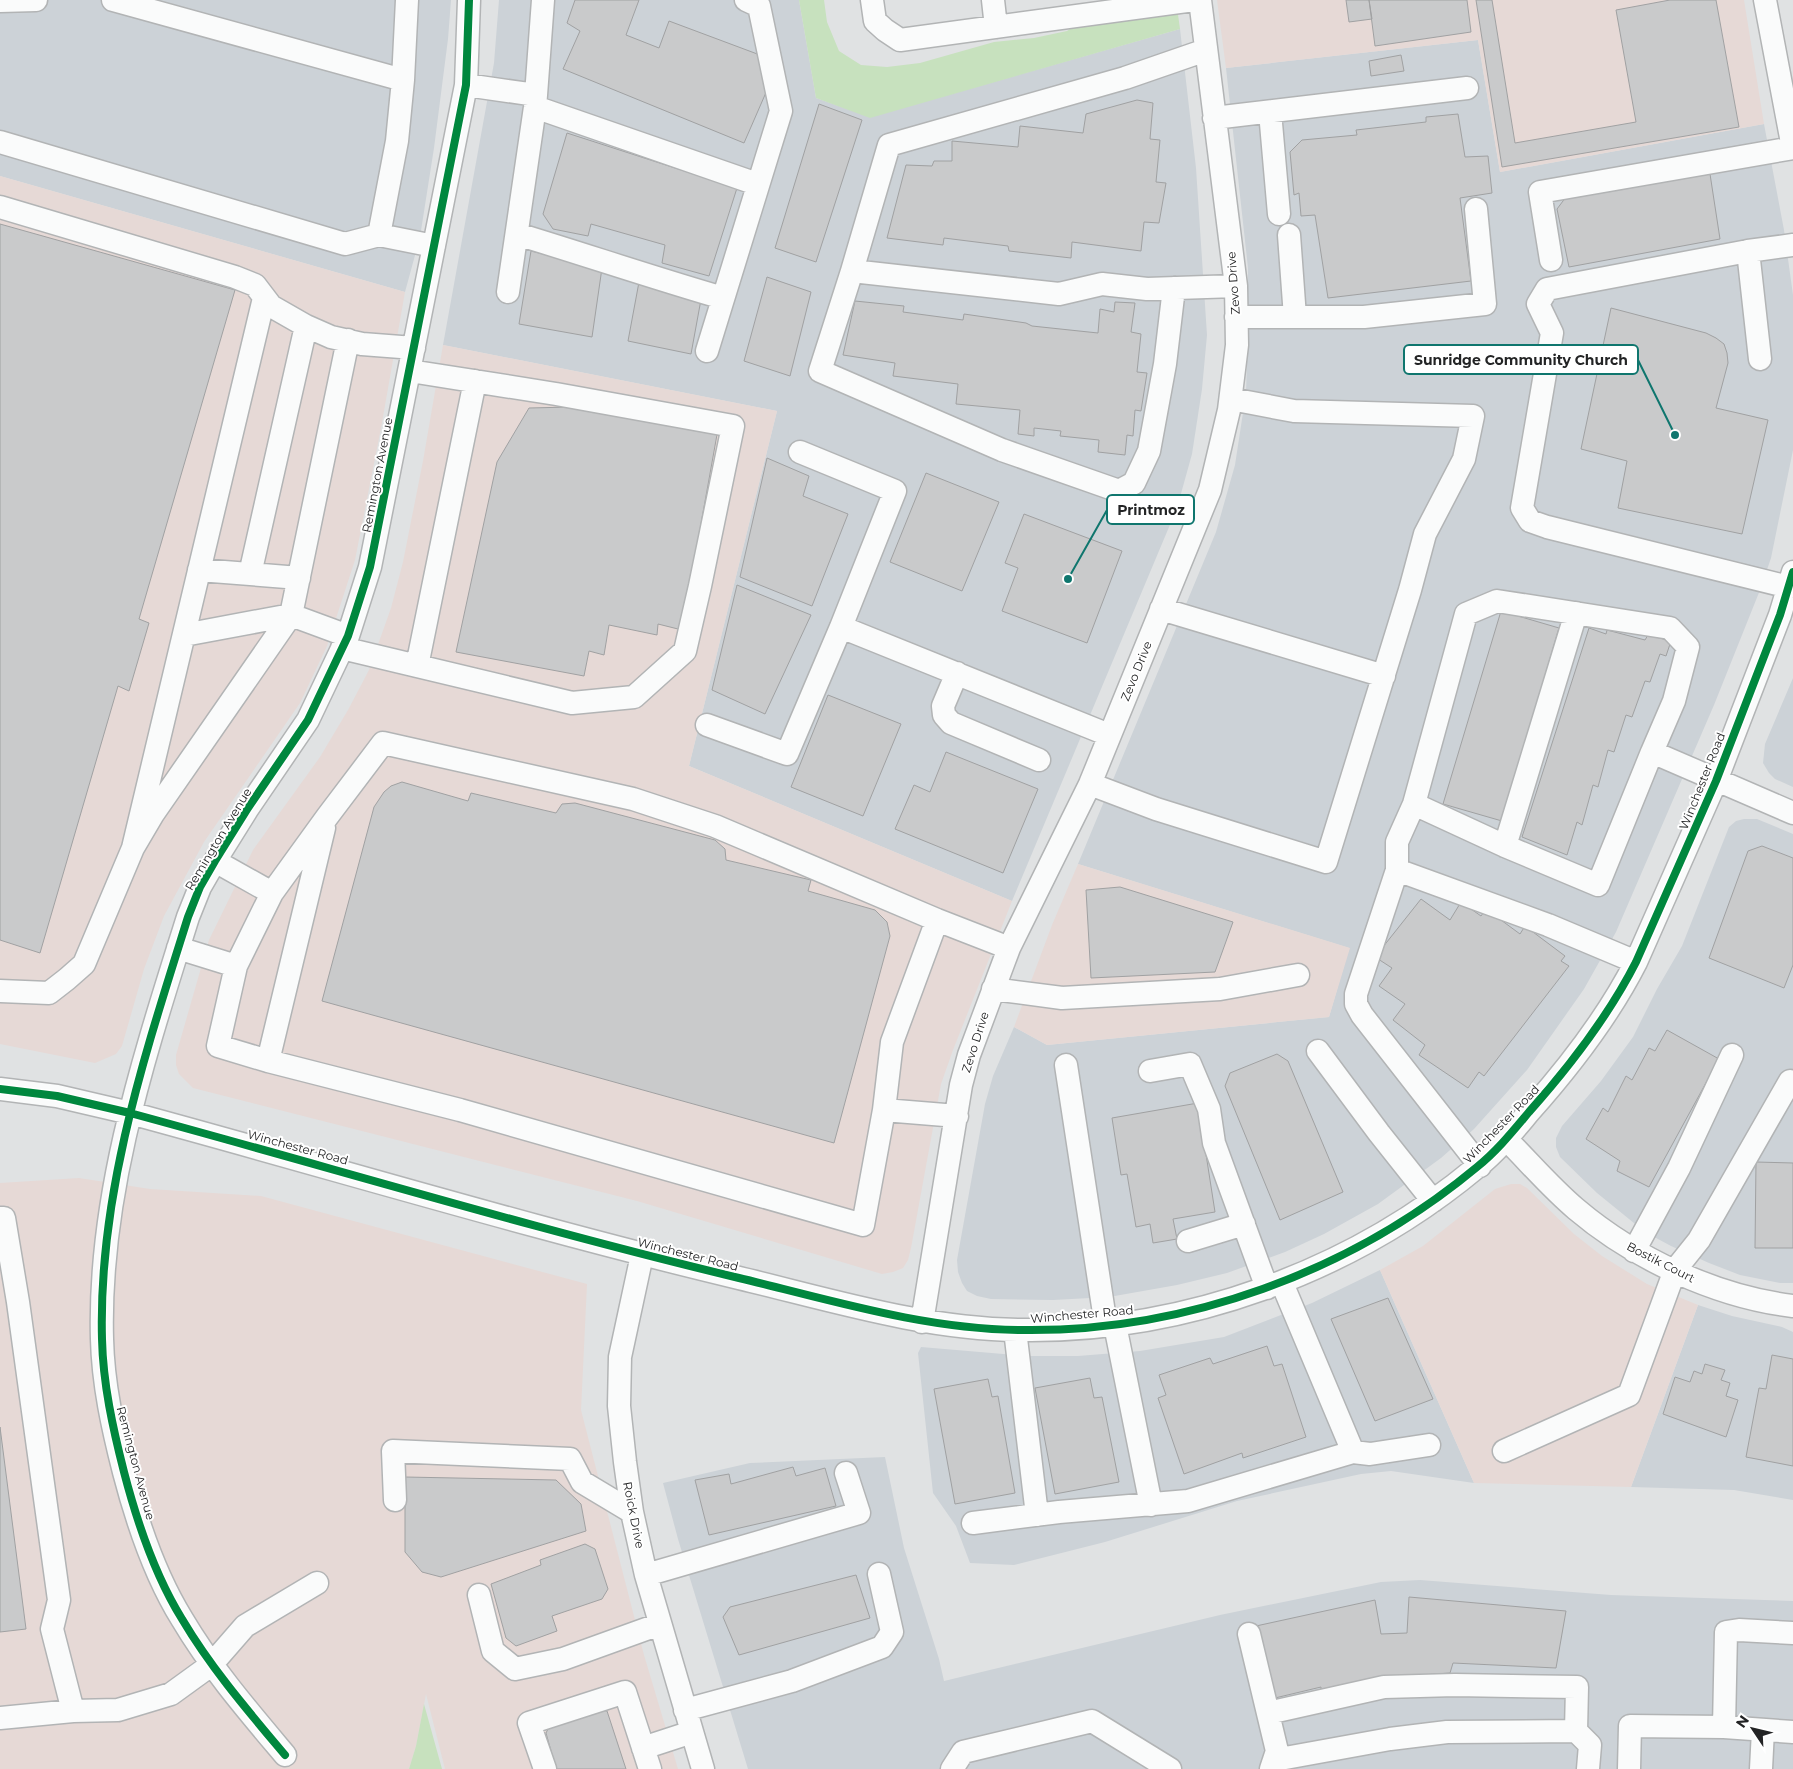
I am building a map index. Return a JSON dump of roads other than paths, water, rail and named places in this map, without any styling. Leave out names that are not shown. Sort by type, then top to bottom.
[{"type":"street","points":[[0,1],[36,0]]},
{"type":"street","points":[[112,0],[403,80]]},
{"type":"street","points":[[379,235],[397,141],[403,80],[407,0]]},
{"type":"street","name":"Remington Avenue","points":[[285,1755],[211,1665],[180,1617],[159,1575],[134,1510],[110,1418],[102,1341],[102,1274],[107,1228],[119,1159],[130,1113],[178,948],[191,910],[200,887],[215,861],[248,808],[308,720],[345,642],[370,567],[466,85],[470,0]]},
{"type":"street","points":[[508,292],[536,101],[542,0]]},
{"type":"street","points":[[706,351],[781,111],[759,6],[746,0]]},
{"type":"street","points":[[872,0],[875,21],[900,40],[1194,0]]},
{"type":"street","points":[[993,0],[996,27]]},
{"type":"street","name":"Zevo Drive","points":[[922,1322],[961,1085],[969,1055],[1009,948],[1090,784],[1210,490],[1231,398],[1237,345],[1236,286],[1200,0]]},
{"type":"street","points":[[1551,260],[1540,192],[1793,148],[1765,0]]},
{"type":"street","points":[[1174,288],[1165,364],[1148,451],[1134,483],[1119,491],[1002,450],[820,371],[889,145],[1125,78],[1206,50]]},
{"type":"street","points":[[466,85],[536,101],[757,184]]},
{"type":"street","points":[[1214,118],[1467,88]]},
{"type":"street","points":[[1270,112],[1279,214]]},
{"type":"street","points":[[0,142],[345,244],[379,235],[434,246]]},
{"type":"street","points":[[0,207],[236,277],[255,285],[271,306],[306,326],[331,336],[362,344],[414,348]]},
{"type":"street","points":[[1236,317],[1364,317],[1485,304],[1476,209]]},
{"type":"street","points":[[517,234],[722,298]]},
{"type":"street","points":[[1289,235],[1295,317]]},
{"type":"street","points":[[1791,580],[1547,527],[1530,521],[1522,508],[1552,333],[1538,304],[1546,289],[1748,251],[1793,245]]},
{"type":"street","points":[[1748,251],[1760,359]]},
{"type":"street","points":[[852,271],[1059,294],[1102,284],[1147,289],[1236,286]]},
{"type":"street","points":[[133,848],[264,298]]},
{"type":"street","points":[[250,574],[306,326]]},
{"type":"street","points":[[0,991],[49,992],[84,964],[133,848],[153,814],[291,614],[348,340]]},
{"type":"street","points":[[184,635],[291,614],[345,642],[417,666],[572,703],[634,697],[685,651],[733,426],[410,371]]},
{"type":"street","points":[[417,666],[475,381]]},
{"type":"street","points":[[1090,784],[1156,809],[1326,862],[1410,590],[1425,534],[1464,459],[1473,416],[1294,411],[1231,398]]},
{"type":"street","points":[[707,725],[787,754],[841,627],[895,490],[800,452]]},
{"type":"street","points":[[199,570],[299,578]]},
{"type":"street","name":"Winchester Road","points":[[0,1089],[57,1096],[130,1113],[642,1255],[922,1322],[1015,1330],[1059,1330],[1111,1325],[1164,1316],[1228,1301],[1274,1285],[1326,1263],[1371,1240],[1433,1200],[1480,1166],[1561,1077],[1597,1028],[1625,984],[1636,962],[1716,781],[1791,580]]},
{"type":"street","points":[[1414,804],[1505,846],[1598,885],[1674,700],[1688,647],[1670,628],[1497,601],[1466,614],[1414,804],[1397,842],[1397,870],[1356,994],[1356,1004],[1362,1015],[1480,1166]]},
{"type":"street","points":[[1161,609],[1384,676]]},
{"type":"street","points":[[1505,846],[1576,613]]},
{"type":"street","points":[[841,627],[1110,735]]},
{"type":"street","points":[[957,673],[944,706],[944,715],[951,723],[1039,760]]},
{"type":"street","points":[[937,920],[892,1042],[884,1110],[863,1225],[460,1110],[268,1061],[218,1046],[236,966],[272,893],[383,744],[633,799],[715,826],[937,920],[1009,948]]},
{"type":"street","points":[[1652,752],[1793,813]]},
{"type":"street","points":[[268,1061],[327,817]]},
{"type":"street","points":[[215,861],[272,893]]},
{"type":"street","points":[[1397,870],[1548,925],[1636,962]]},
{"type":"street","points":[[178,948],[236,966]]},
{"type":"street","points":[[993,989],[1062,998],[1220,989],[1298,975]]},
{"type":"street","points":[[1318,1051],[1379,1133],[1433,1200]]},
{"type":"street","points":[[1634,1251],[1679,1168],[1732,1054]]},
{"type":"street","points":[[1150,1071],[1190,1064],[1209,1109],[1214,1143],[1244,1224],[1354,1452]]},
{"type":"street","points":[[1066,1065],[1111,1325],[1151,1505]]},
{"type":"street","points":[[1504,1451],[1629,1395],[1675,1270],[1700,1240],[1790,1081]]},
{"type":"street","points":[[884,1110],[957,1116]]},
{"type":"street","name":"Bostik Court","points":[[1506,1139],[1576,1209],[1634,1251],[1705,1285],[1778,1304],[1793,1306]]},
{"type":"street","points":[[0,1218],[4,1218],[18,1302],[59,1600],[52,1629],[73,1711]]},
{"type":"street","points":[[1188,1241],[1244,1224]]},
{"type":"street","name":"Roick Drive","points":[[642,1255],[620,1357],[619,1406],[632,1512],[646,1575],[703,1769]]},
{"type":"street","points":[[1015,1330],[1037,1515]]},
{"type":"street","points":[[972,1522],[1188,1501],[1354,1452],[1370,1454],[1429,1446]]},
{"type":"street","points":[[395,1500],[393,1451],[570,1459],[582,1482],[632,1512]]},
{"type":"street","points":[[646,1575],[859,1512],[846,1473]]},
{"type":"street","points":[[685,1710],[792,1681],[882,1646],[892,1632],[879,1574]]},
{"type":"street","points":[[0,1718],[73,1711],[118,1710],[171,1694],[211,1665],[245,1626],[317,1583]]},
{"type":"street","points":[[479,1595],[493,1651],[515,1669],[563,1659],[660,1624]]},
{"type":"street","points":[[1724,1727],[1726,1632],[1739,1630],[1793,1633]]},
{"type":"street","points":[[1249,1634],[1277,1751],[1272,1765]]},
{"type":"street","points":[[1268,1713],[1384,1687],[1455,1685],[1577,1687],[1576,1731]]},
{"type":"street","points":[[545,1769],[529,1723],[626,1692],[650,1769]]},
{"type":"street","points":[[952,1769],[963,1752],[1092,1721],[1170,1769]]},
{"type":"street","points":[[1629,1769],[1630,1726],[1724,1727],[1793,1732]]},
{"type":"street","points":[[1761,1769],[1763,1730]]},
{"type":"street","points":[[1272,1765],[1390,1739],[1447,1732],[1576,1731],[1590,1745],[1588,1769]]},
{"type":"street","points":[[643,1748],[692,1732]]},
{"type":"place","name":"Sunridge Community Church","points":[[1675,435]]},
{"type":"place","name":"Printmoz","points":[[1068,579]]}]
